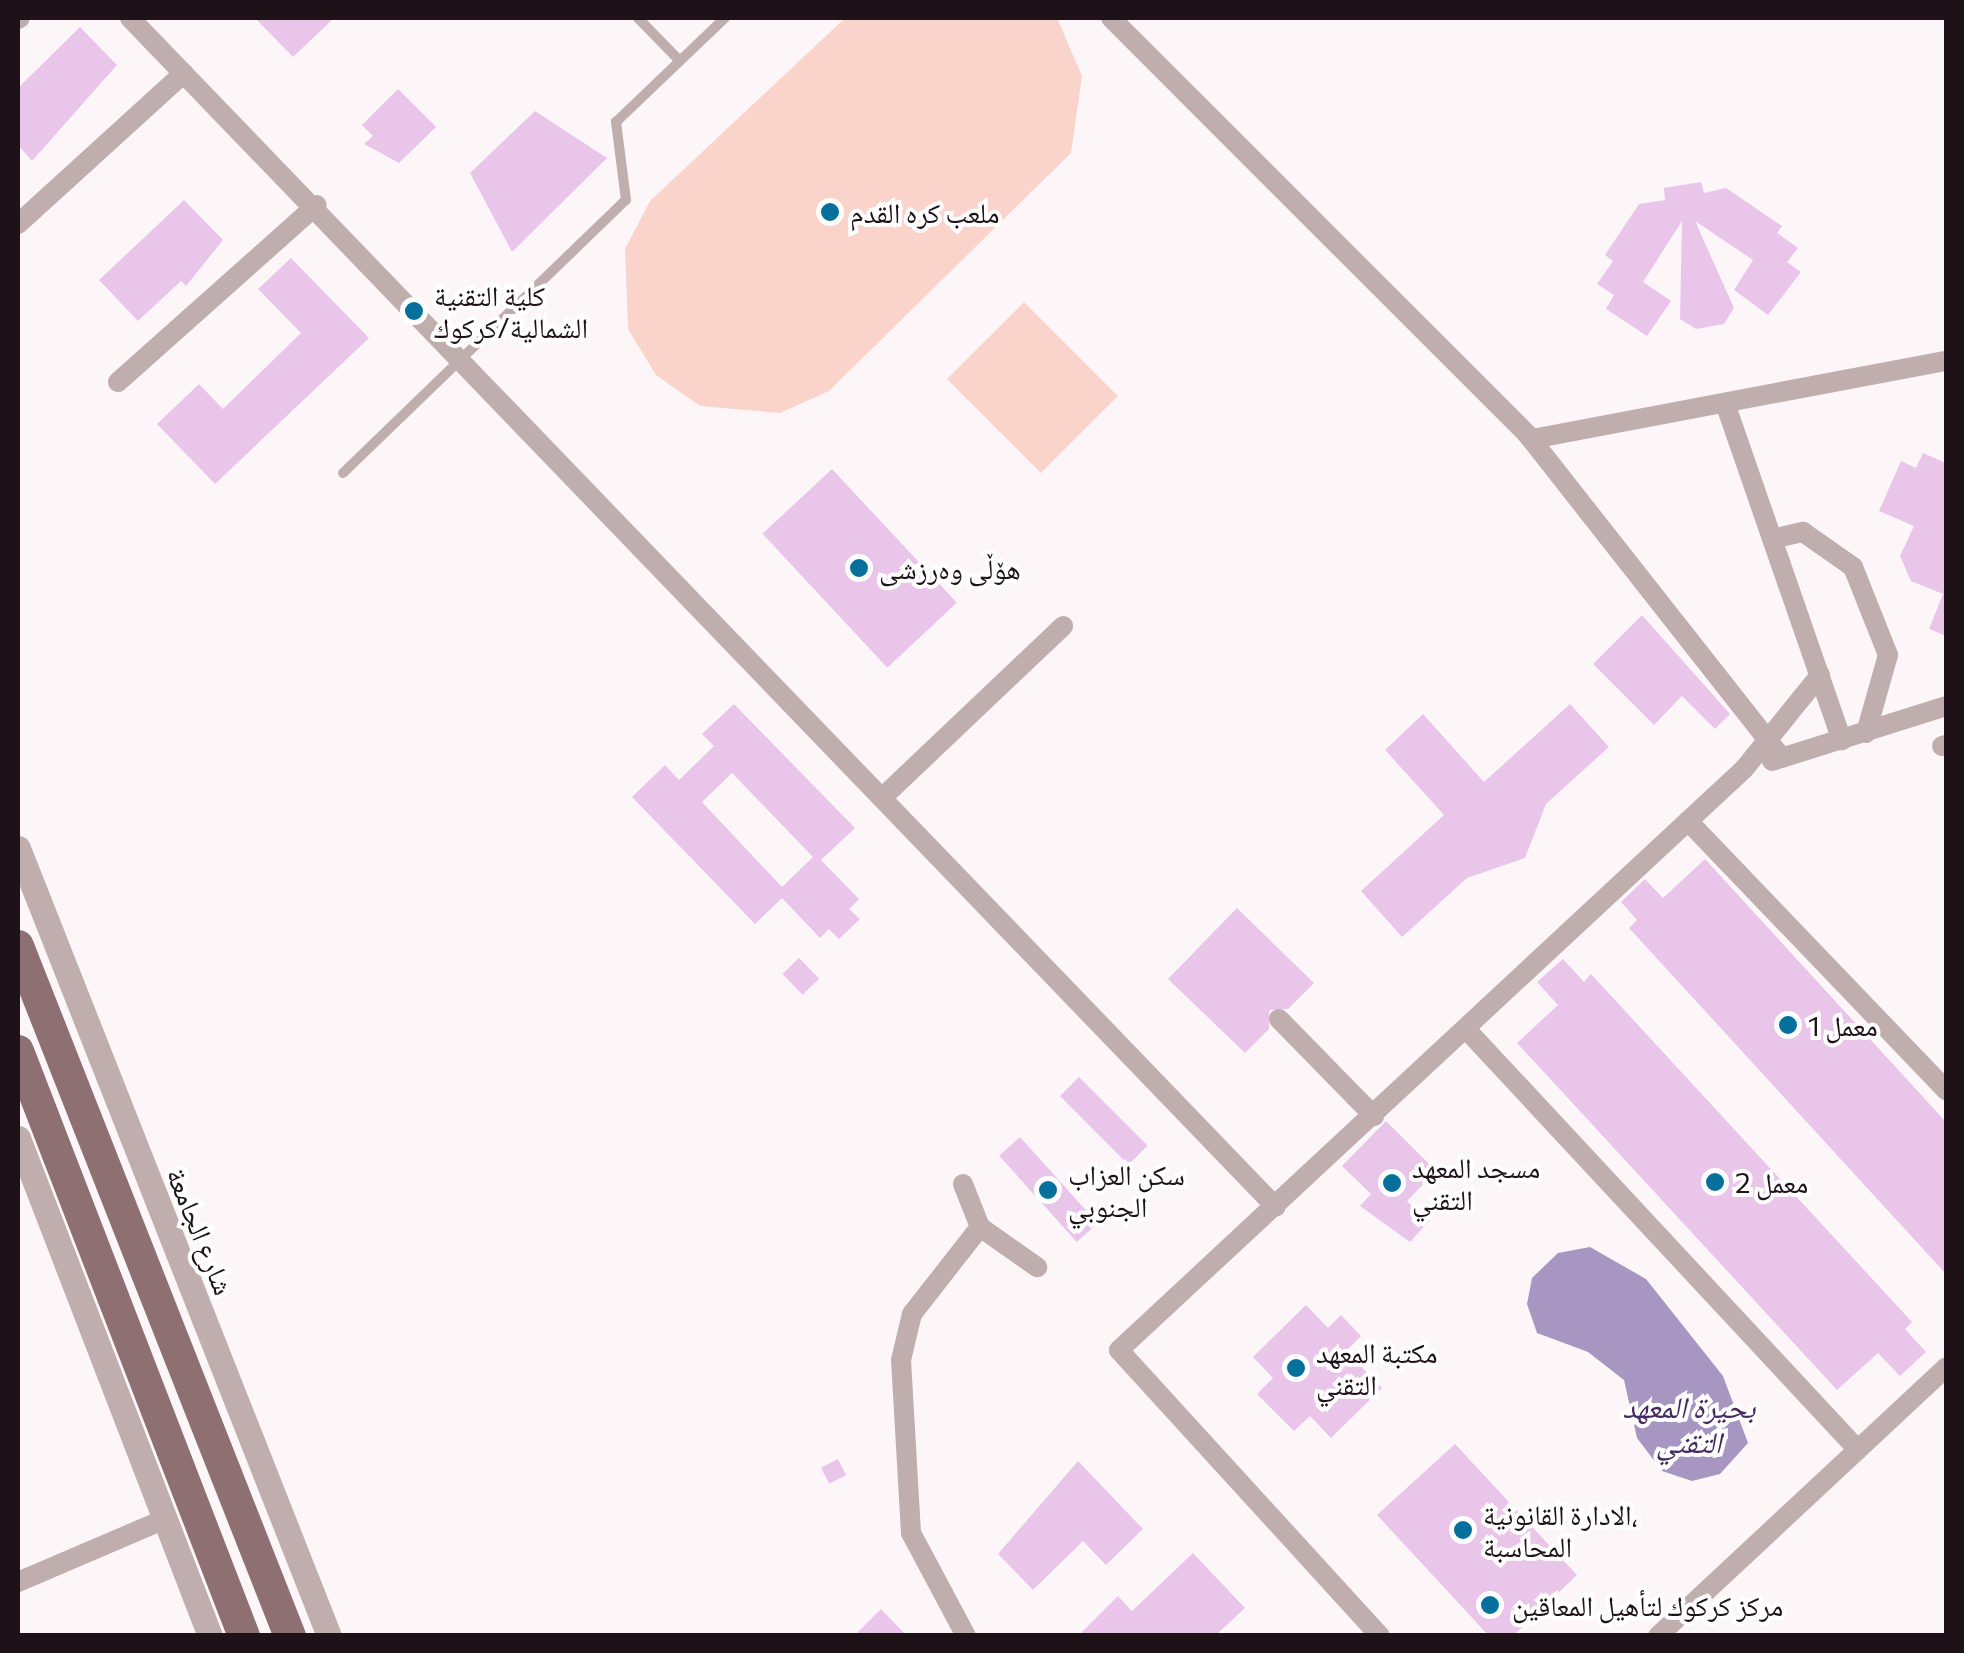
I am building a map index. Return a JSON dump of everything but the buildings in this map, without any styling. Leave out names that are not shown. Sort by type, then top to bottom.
[{"type":"main road","points":[[18,946],[290,1636]]},
{"type":"main road","points":[[18,1051],[244,1636]]},
{"type":"street","points":[[130,18],[318,205],[1276,1206]]},
{"type":"street","points":[[1111,18],[1532,439],[1782,758]]},
{"type":"street","points":[[18,224],[184,73]]},
{"type":"street","points":[[118,382],[318,205]]},
{"type":"street","points":[[1532,439],[1946,361]]},
{"type":"street","points":[[1725,403],[1842,740]]},
{"type":"street","points":[[1772,539],[1804,532],[1853,567],[1888,655],[1866,733]]},
{"type":"street","points":[[884,796],[1062,626]]},
{"type":"street","points":[[1380,1636],[1119,1350],[1744,769],[1820,675]]},
{"type":"street","points":[[1744,769],[1946,706]]},
{"type":"street","points":[[1688,821],[1946,1090]]},
{"type":"street","name":"شارع الجامعة","points":[[18,848],[329,1636]]},
{"type":"street","points":[[1279,1018],[1374,1116]]},
{"type":"street","points":[[1466,1030],[1858,1450]]},
{"type":"street","points":[[18,1138],[210,1636]]},
{"type":"street","points":[[963,1184],[980,1227],[1038,1266]]},
{"type":"street","points":[[966,1636],[911,1533],[902,1360],[912,1314],[980,1227]]},
{"type":"street","points":[[1658,1636],[1946,1367]]},
{"type":"street","points":[[18,1582],[166,1519]]},
{"type":"lane","points":[[638,18],[680,61]]},
{"type":"lane","points":[[343,473],[626,200],[616,122],[725,18]]},
{"type":"shaded area","name":"ملعب كره القدم","points":[[845,18],[1057,18],[1082,76],[1071,153],[829,391],[780,413],[700,406],[656,375],[628,329],[625,249],[650,201]]},
{"type":"shaded area","points":[[1024,302],[1118,396],[1041,473],[947,379]]},
{"type":"water","name":"بحيرة المعهد التقني","points":[[1590,1247],[1646,1279],[1723,1376],[1748,1443],[1720,1474],[1692,1481],[1662,1471],[1637,1438],[1624,1380],[1588,1352],[1537,1333],[1527,1304],[1532,1278],[1558,1253]]},
{"type":"place","name":"ملعب كره القدم","points":[[830,212]]},
{"type":"place","name":"كلية التقنية الشمالية/كركوك","points":[[414,311]]},
{"type":"place","name":"هۆڵی وەرزشی","points":[[859,568]]},
{"type":"place","name":"معمل 1","points":[[1788,1025]]},
{"type":"place","name":"معمل 2","points":[[1715,1182]]},
{"type":"place","name":"مسجد المعهد التقني","points":[[1392,1183]]},
{"type":"place","name":"سكن العزاب الجنوبي","points":[[1048,1190]]},
{"type":"place","name":"مكتبة المعهد التقني","points":[[1296,1368]]},
{"type":"place","name":"الادارة القانونية، المحاسبة","points":[[1463,1530]]},
{"type":"place","name":"مركز كركوك لتأهيل المعاقين","points":[[1490,1605]]}]
